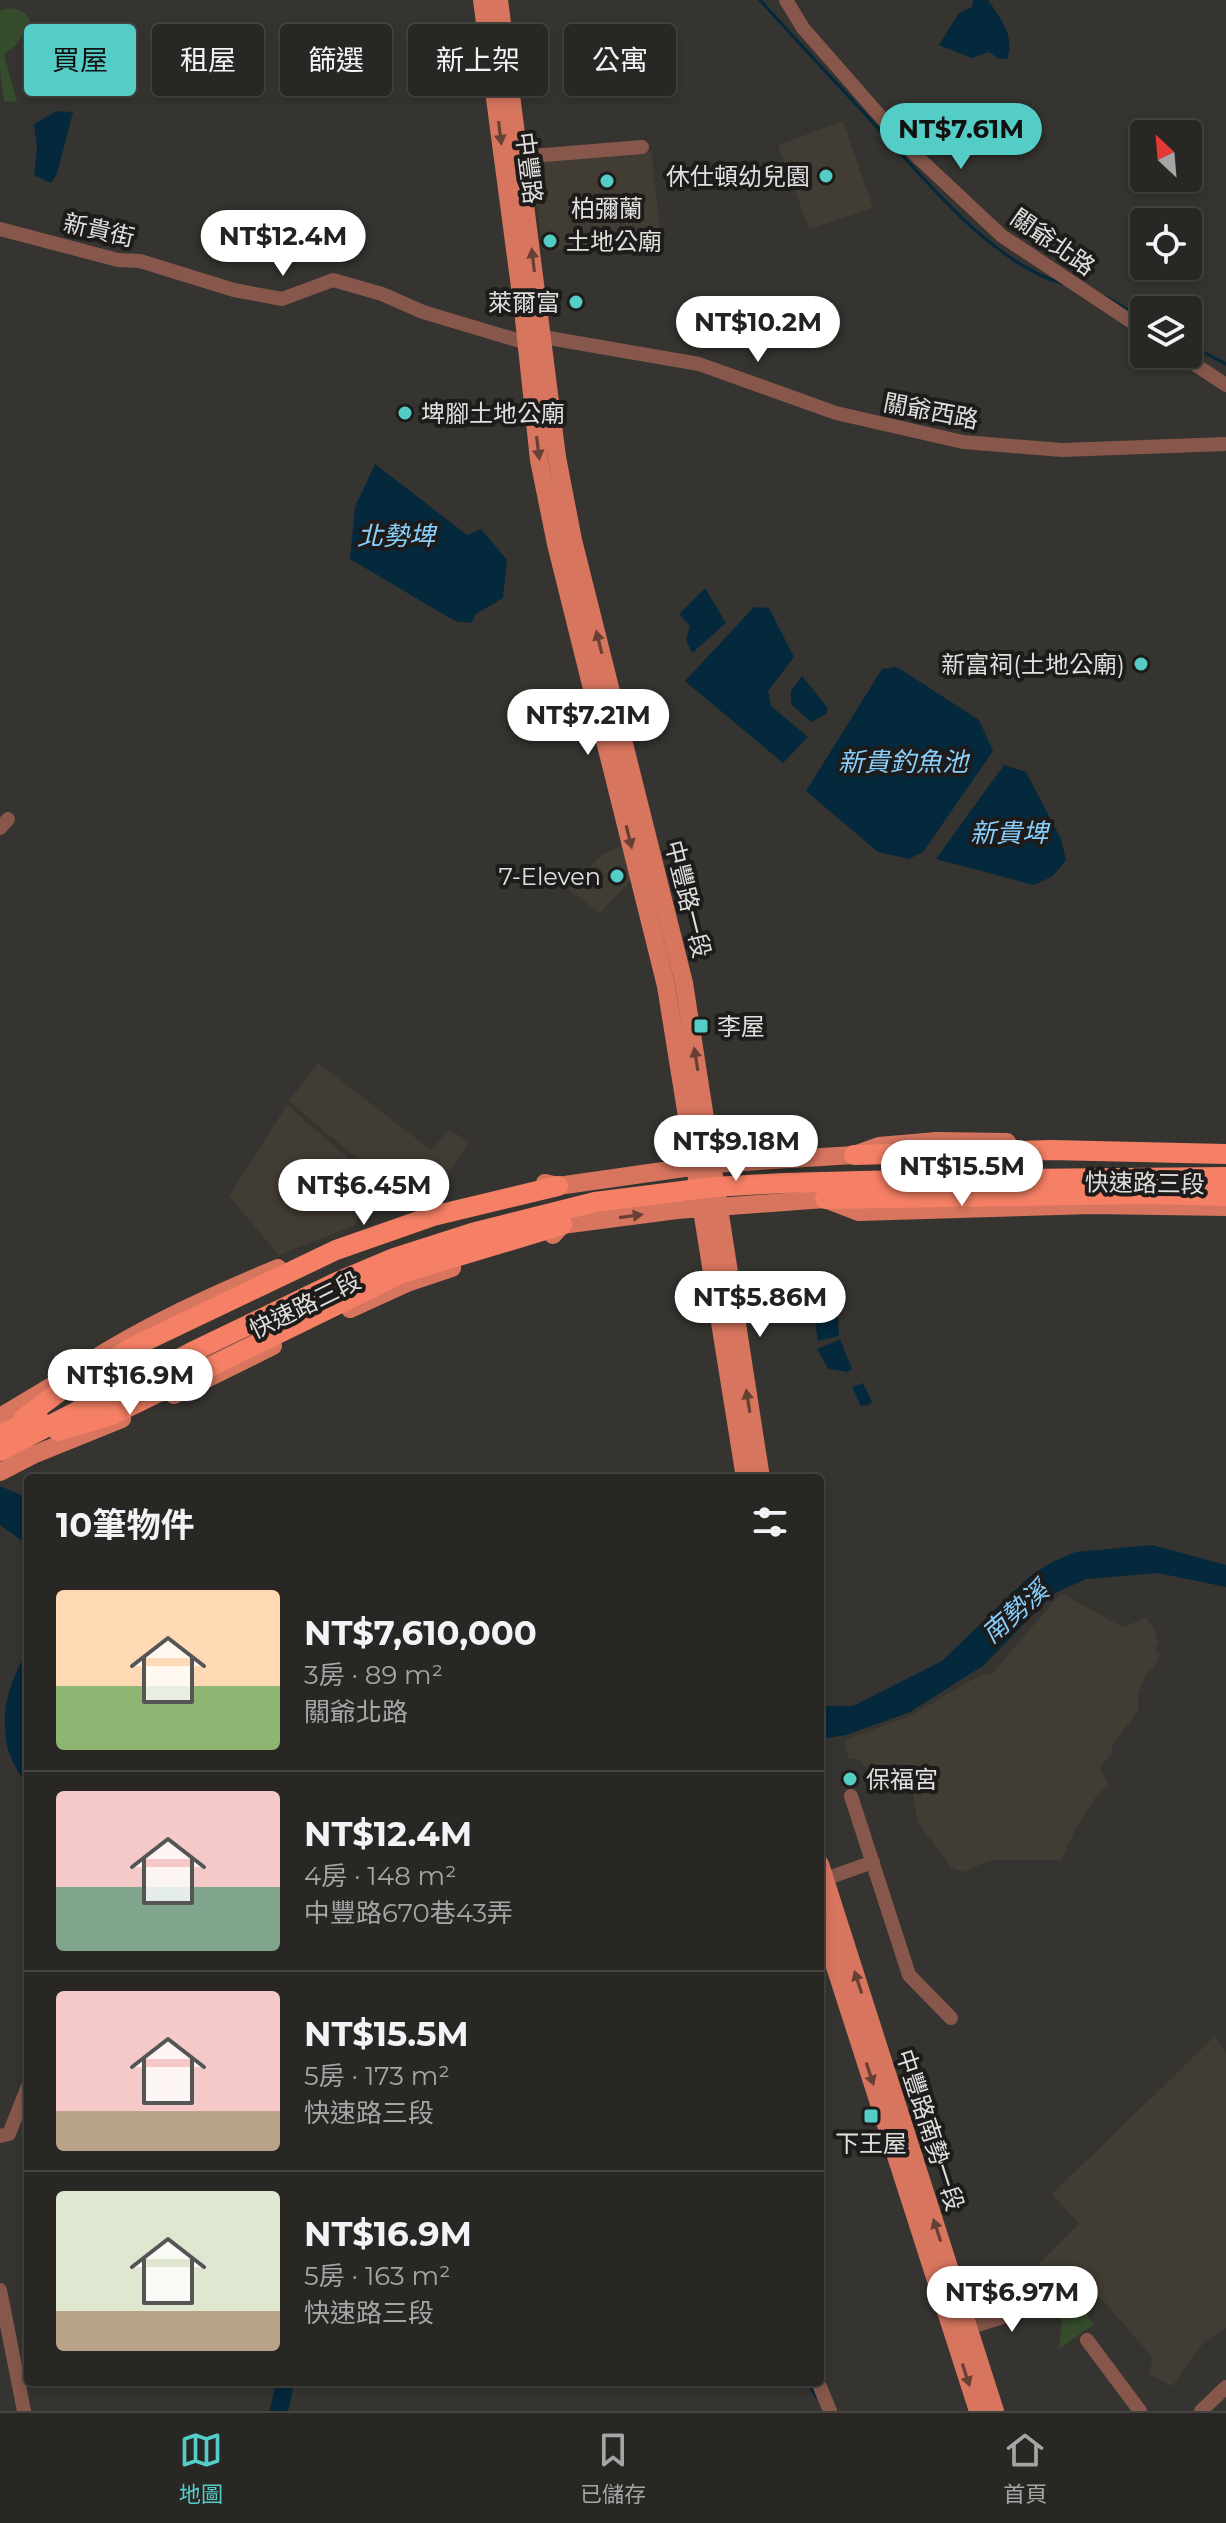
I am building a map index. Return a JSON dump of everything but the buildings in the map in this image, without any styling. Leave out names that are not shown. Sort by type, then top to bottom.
[{"type":"highway","points":[[854,1155],[1051,1150],[1226,1154]]},
{"type":"highway","points":[[3,1436],[341,1267],[450,1229],[602,1191],[734,1173],[810,1169],[989,1165],[1226,1168]]},
{"type":"highway","points":[[3,1436],[394,1258],[472,1233],[595,1202],[714,1187],[846,1181],[1226,1177]]},
{"type":"highway","points":[[3,1436],[70,1384],[137,1345],[336,1250],[433,1216],[558,1186]]},
{"type":"highway","points":[[825,1199],[1226,1196]]},
{"type":"highway","points":[[3,1436],[112,1415],[402,1273],[562,1225]]},
{"type":"main road","name":"中豐路","points":[[482,0],[535,340]]},
{"type":"main road","name":"中豐路","points":[[499,0],[520,157],[535,340]]},
{"type":"main road","name":"中豐路一段","points":[[535,340],[539,460],[556,544],[627,791],[703,1165],[744,1474]]},
{"type":"main road","name":"快速路三段","points":[[3,1436],[19,1407],[134,1334],[192,1315],[359,1233],[444,1205],[539,1182],[558,1186],[703,1165],[854,1155],[879,1146],[936,1141],[1096,1150],[1226,1146]]},
{"type":"main road","name":"快速路三段","points":[[33,1455],[94,1432],[407,1283],[555,1234],[562,1225],[709,1207],[825,1199],[859,1212],[1094,1205],[1226,1207]]},
{"type":"main road","name":"中豐路一段","points":[[709,1207],[760,1474]]},
{"type":"main road","points":[[0,1472],[33,1455]]},
{"type":"main road","name":"中豐路南勢一段","points":[[824,1881],[995,2411]]},
{"type":"main road","name":"中豐路南勢一段","points":[[824,1932],[978,2411]]},
{"type":"street","name":"關爺北路","points":[[786,0],[803,28],[908,148],[1002,236],[1130,321]]},
{"type":"street","points":[[520,157],[642,147]]},
{"type":"street","name":"新貴街","points":[[0,229],[118,260],[140,261],[234,290],[282,299],[333,280]]},
{"type":"street","name":"關爺西路","points":[[333,280],[382,294],[423,312],[535,340],[699,364],[836,413],[963,442],[1062,450],[1226,444]]},
{"type":"street","points":[[1200,368],[1226,385]]},
{"type":"street","points":[[1094,1205],[1096,1150]]},
{"type":"street","name":"快速路三段","points":[[1096,1150],[1226,1161]]},
{"type":"street","name":"快速路三段","points":[[825,1199],[865,1193],[1095,1184],[1226,1187]]},
{"type":"street","name":"快速路三段","points":[[33,1455],[91,1415],[409,1260],[542,1223],[562,1225]]},
{"type":"street","points":[[192,1315],[224,1372]]},
{"type":"street","points":[[851,1796],[909,1975],[951,2018]]},
{"type":"street","points":[[824,1874],[873,1862]]},
{"type":"street","points":[[0,2136],[9,2134],[24,2096]]},
{"type":"street","points":[[0,2290],[24,2411]]},
{"type":"street","points":[[968,2328],[1045,2304]]},
{"type":"street","points":[[1087,2340],[1140,2411]]},
{"type":"street","points":[[820,2386],[830,2411]]},
{"type":"street","points":[[1201,2411],[1226,2387]]},
{"type":"shaded area","name":"休仕頓幼兒園","points":[[843,121],[873,208],[809,229],[778,145]]},
{"type":"shaded area","points":[[651,151],[662,245],[543,251],[531,162]]},
{"type":"shaded area","points":[[626,844],[635,877],[600,913],[568,889],[603,854]]},
{"type":"shaded area","points":[[318,1063],[431,1150],[450,1130],[469,1142],[443,1181],[445,1192],[407,1205],[404,1198],[289,1101]]},
{"type":"shaded area","points":[[287,1105],[380,1186],[355,1225],[279,1255],[229,1196]]},
{"type":"shaded area","points":[[1061,1593],[1123,1627],[1146,1618],[1155,1630],[1158,1642],[1155,1649],[1160,1653],[1138,1695],[1138,1711],[1112,1745],[1112,1753],[1100,1767],[1108,1785],[1097,1795],[1075,1830],[1061,1860],[990,1860],[963,1872],[951,1867],[918,1823],[910,1786],[904,1785],[899,1778],[868,1770],[860,1760],[848,1758],[845,1740],[910,1716],[982,1674],[991,1675]]},
{"type":"shaded area","points":[[1215,2036],[1226,2053],[1226,2328],[1204,2342],[1172,2386],[1149,2374],[1153,2358],[1100,2297],[1077,2302],[1037,2266],[1079,2224],[1052,2194]]},
{"type":"green space","points":[[11,8],[23,12],[30,22],[24,24],[24,32],[18,43],[4,55],[17,102],[4,101],[0,70],[0,10]]},
{"type":"green space","points":[[1040,2269],[1077,2302],[1094,2324],[1059,2349],[1061,2323],[1057,2305],[1029,2277]]},
{"type":"water","points":[[973,0],[988,0],[1002,21],[1009,42],[1007,59],[999,59],[989,52],[972,58],[939,45],[959,13],[972,7]]},
{"type":"water","points":[[57,111],[73,112],[57,174],[51,183],[34,175],[37,149],[34,124]]},
{"type":"water","name":"北勢埤","points":[[375,464],[467,535],[481,529],[507,560],[503,598],[476,614],[471,623],[455,621],[350,559],[355,507]]},
{"type":"water","points":[[705,588],[726,623],[692,653],[686,640],[690,626],[679,614]]},
{"type":"water","points":[[754,607],[769,608],[794,657],[768,691],[771,706],[808,737],[783,763],[685,681]]},
{"type":"water","name":"新貴釣魚池","points":[[897,667],[979,720],[993,751],[923,852],[909,859],[878,852],[806,791],[882,669]]},
{"type":"water","points":[[802,676],[828,708],[826,714],[811,722],[791,704],[791,691]]},
{"type":"water","name":"新貴埤","points":[[1004,765],[1026,772],[1061,839],[1066,860],[1053,876],[1034,885],[936,859]]},
{"type":"water","points":[[836,1288],[840,1292],[839,1303],[823,1303],[822,1289]]},
{"type":"water","points":[[837,1306],[839,1336],[818,1341],[813,1309]]},
{"type":"water","points":[[840,1339],[852,1369],[848,1372],[828,1369],[817,1349]]},
{"type":"water","points":[[863,1383],[872,1402],[861,1406],[852,1387]]},
{"type":"water","points":[[0,1486],[24,1496],[24,1542],[0,1525]]},
{"type":"water","name":"南勢溪","points":[[1152,1545],[1226,1565],[1226,1587],[1158,1573],[1086,1579],[1053,1594],[984,1665],[910,1712],[846,1735],[824,1738],[824,1706],[853,1706],[942,1661],[1030,1576],[1076,1552]]},
{"type":"water","points":[[24,1657],[24,1779],[8,1751],[6,1736],[6,1710],[15,1675]]},
{"type":"waterway","points":[[760,0],[962,218],[1012,259],[1064,284]]},
{"type":"waterway","points":[[1106,297],[1130,311]]},
{"type":"waterway","points":[[1202,351],[1226,364]]},
{"type":"waterway","points":[[279,2411],[284,2386]]},
{"type":"waterway","points":[[810,2386],[819,2400]]},
{"type":"place","name":"休仕頓幼兒園","points":[[826,176]]},
{"type":"place","name":"柏彌蘭","points":[[607,181]]},
{"type":"place","name":"土地公廟","points":[[550,241]]},
{"type":"place","name":"萊爾富","points":[[576,302]]},
{"type":"place","name":"埤腳土地公廟","points":[[405,413]]},
{"type":"place","name":"新富祠(土地公廟)","points":[[1141,664]]},
{"type":"place","name":"7-Eleven","points":[[617,876]]},
{"type":"place","name":"李屋","points":[[701,1026]]},
{"type":"place","name":"保福宮","points":[[850,1779]]},
{"type":"place","name":"下王屋","points":[[871,2116]]}]
